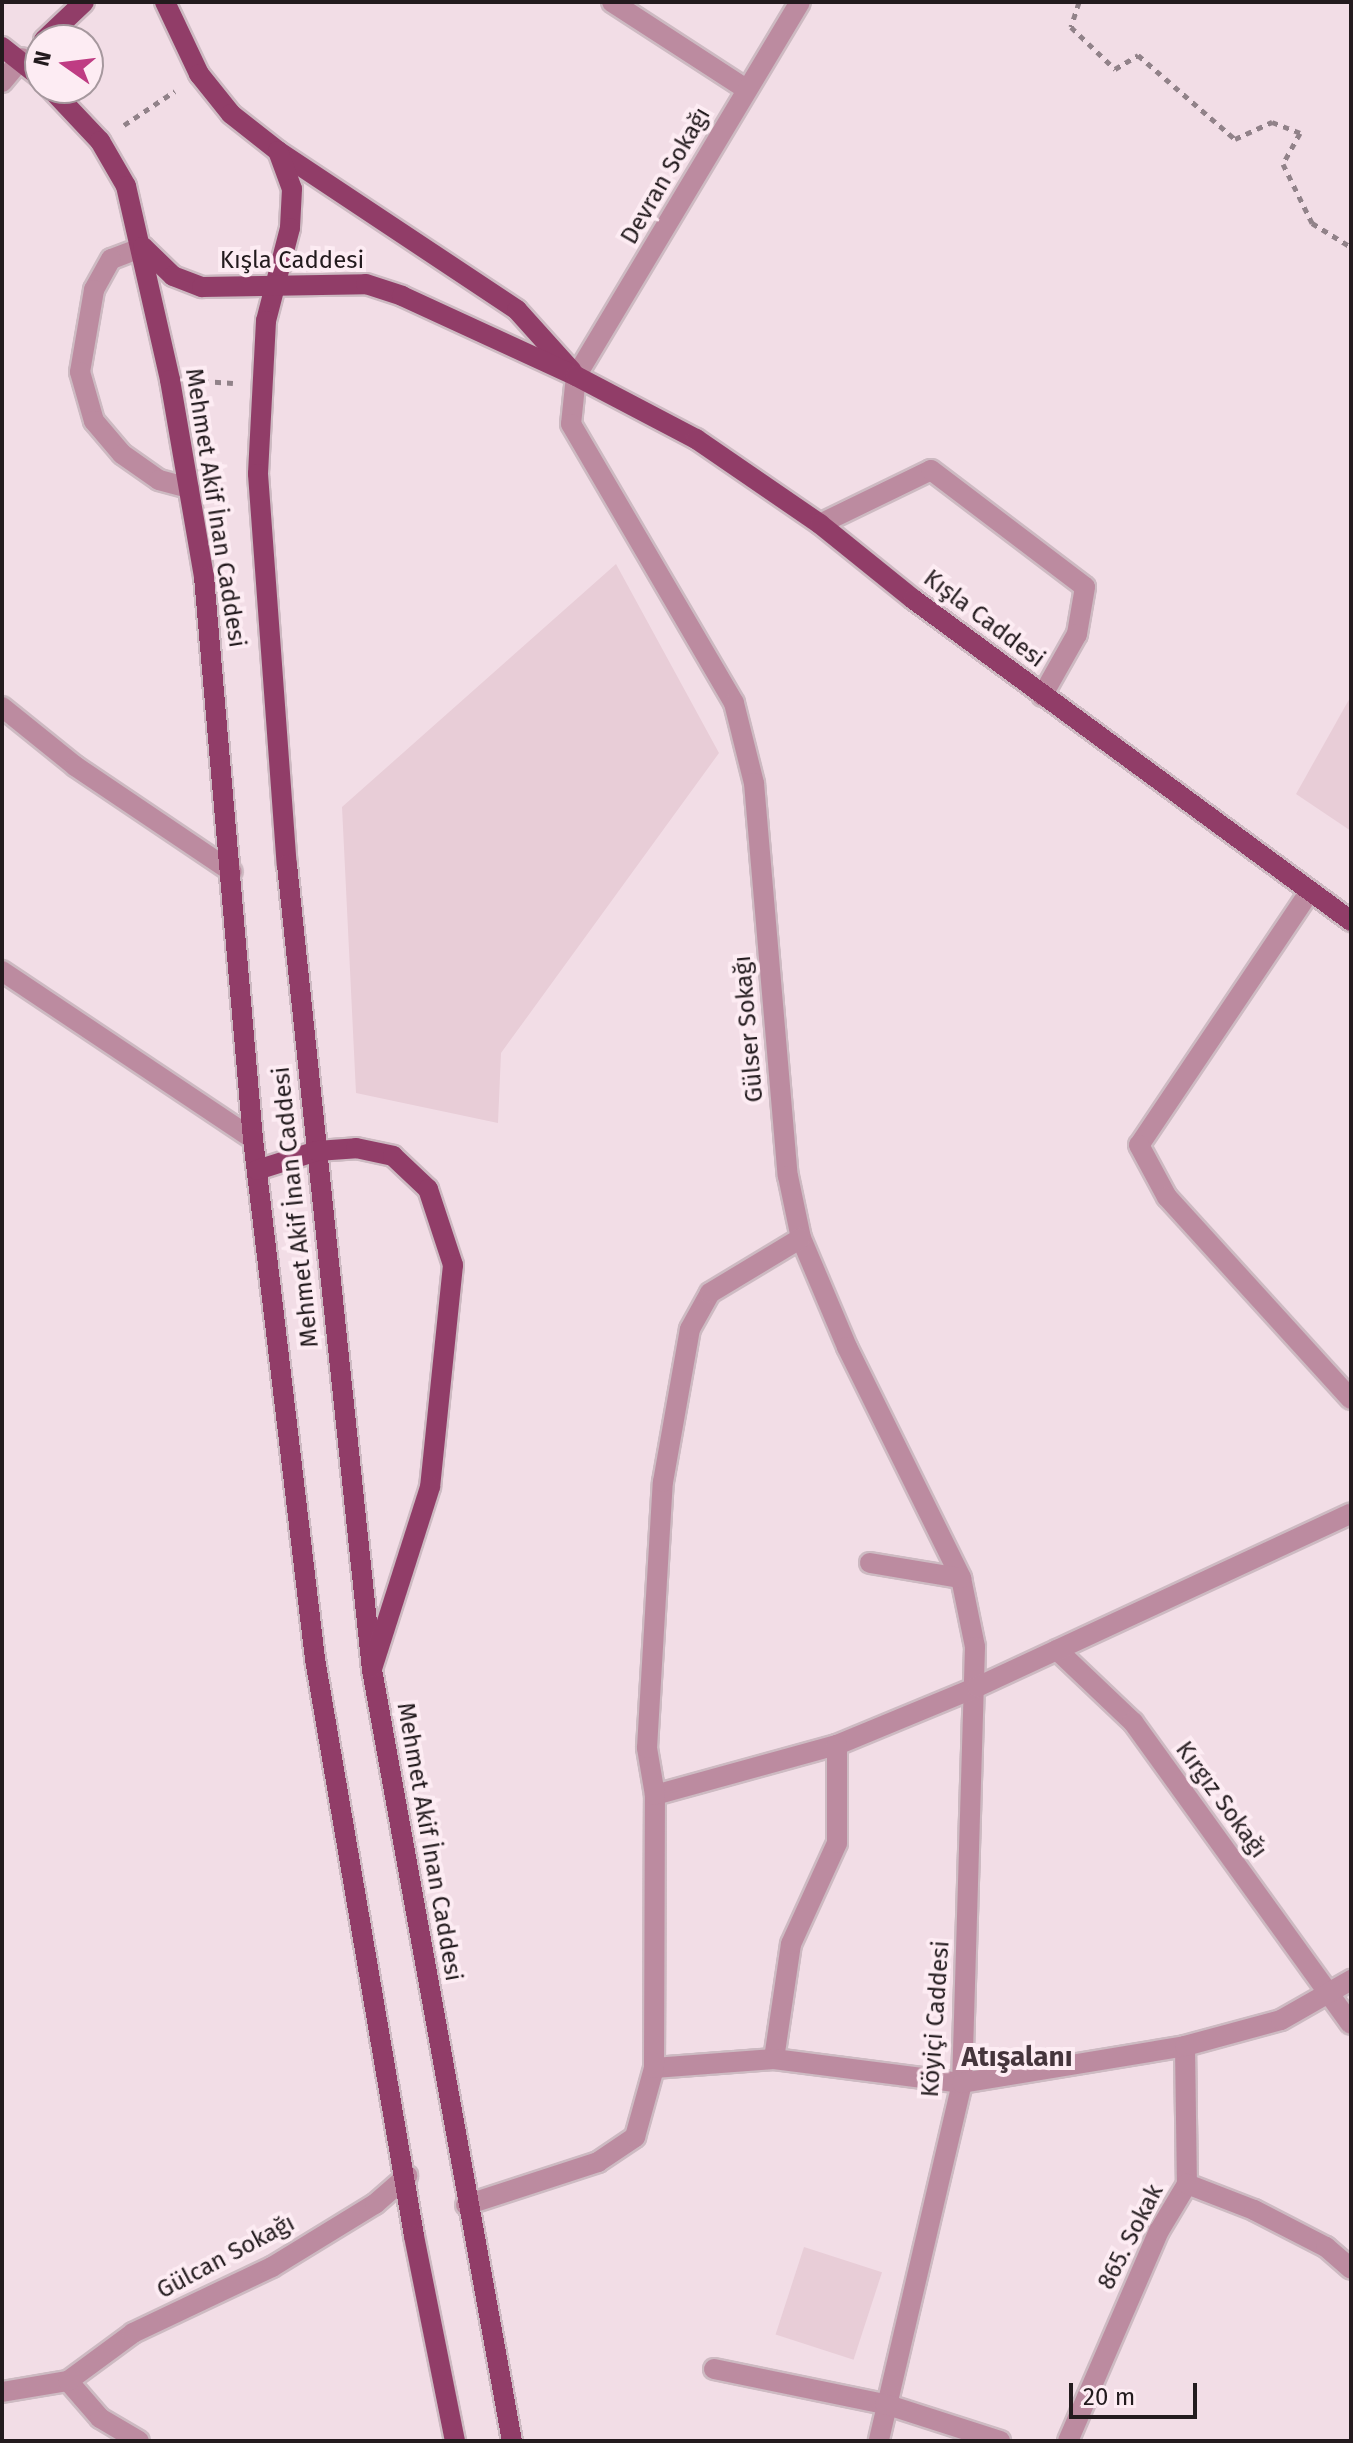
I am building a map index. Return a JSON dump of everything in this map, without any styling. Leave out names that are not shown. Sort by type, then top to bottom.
[{"type":"main road","points":[[61,24],[84,2]]},
{"type":"main road","points":[[165,2],[199,74],[231,114],[278,151]]},
{"type":"main road","points":[[2,47],[22,58]]},
{"type":"main road","points":[[65,104],[100,141],[126,186],[143,247]]},
{"type":"main road","name":"Mehmet Akif İnan Caddesi","points":[[278,151],[292,189],[290,228],[274,287],[260,384],[258,474],[264,572],[317,1151],[372,1670],[466,2205],[512,2441]]},
{"type":"main road","name":"Kışla Caddesi","points":[[278,151],[517,310],[576,376]]},
{"type":"main road","name":"Mehmet Akif İnan Caddesi","points":[[143,247],[204,577],[253,1139],[315,1659],[455,2441]]},
{"type":"main road","name":"Kışla Caddesi","points":[[143,247],[173,276],[202,287],[366,284],[576,376],[696,439],[820,524],[1042,696],[1351,921]]},
{"type":"main road","points":[[257,1170],[317,1151],[356,1148],[393,1156],[428,1189],[453,1265],[430,1487],[372,1670]]},
{"type":"street","points":[[612,2],[746,89]]},
{"type":"street","name":"Devran Sokağı","points":[[576,376],[800,2]]},
{"type":"street","points":[[2,82],[22,58]]},
{"type":"street","points":[[143,247],[111,259],[94,290],[80,372],[94,421],[122,454],[159,480],[189,488]]},
{"type":"street","name":"Gülser Sokağı","points":[[576,376],[571,424],[734,703],[754,783],[788,1176],[801,1238],[847,1347],[961,1578],[977,1687]]},
{"type":"street","points":[[820,524],[931,470],[1085,587],[1077,634],[1042,696]]},
{"type":"street","points":[[2,707],[75,766],[232,872]]},
{"type":"street","points":[[1310,891],[1139,1145],[1167,1197],[1351,1399]]},
{"type":"street","points":[[2,971],[253,1139]]},
{"type":"street","points":[[466,2205],[598,2162],[635,2137],[654,2068],[655,1795],[647,1748],[663,1482],[690,1329],[710,1293],[801,1238]]},
{"type":"street","points":[[655,1795],[837,1745],[977,1687],[1351,1513]]},
{"type":"street","points":[[870,1563],[961,1578]]},
{"type":"street","name":"Kırgız Sokağı","points":[[1057,1650],[1133,1722],[1351,2024]]},
{"type":"street","name":"Köyiçi Caddesi","points":[[879,2441],[885,2404],[962,2083],[977,1687]]},
{"type":"street","points":[[774,2059],[791,1944],[837,1843],[837,1745]]},
{"type":"street","points":[[654,2068],[774,2059],[962,2083],[1185,2046],[1281,2020],[1351,1980]]},
{"type":"street","points":[[1185,2046],[1187,2184]]},
{"type":"street","name":"Gülcan Sokağı","points":[[68,2381],[133,2333],[195,2306],[323,2235],[375,2204],[407,2176]]},
{"type":"street","name":"865. Sokak","points":[[1068,2441],[1159,2231],[1187,2184],[1254,2210],[1326,2247],[1351,2269]]},
{"type":"street","points":[[714,2369],[885,2404],[1000,2441]]},
{"type":"street","points":[[2,2392],[68,2381],[100,2418],[131,2439]]},
{"type":"path","points":[[1079,2],[1071,27],[1115,69],[1138,55],[1235,139],[1272,122],[1300,133],[1283,164],[1312,223],[1351,247]]},
{"type":"path","points":[[100,141],[199,74]]},
{"type":"path","points":[[170,380],[260,384]]},
{"type":"shaded area","points":[[616,564],[719,753],[501,1053],[498,1123],[356,1093],[342,807]]},
{"type":"shaded area","points":[[1351,696],[1351,831],[1296,794]]},
{"type":"shaded area","points":[[804,2247],[882,2272],[854,2360],[776,2334]]},
{"type":"district","name":"Atışalanı","points":[[1017,2057]]}]
